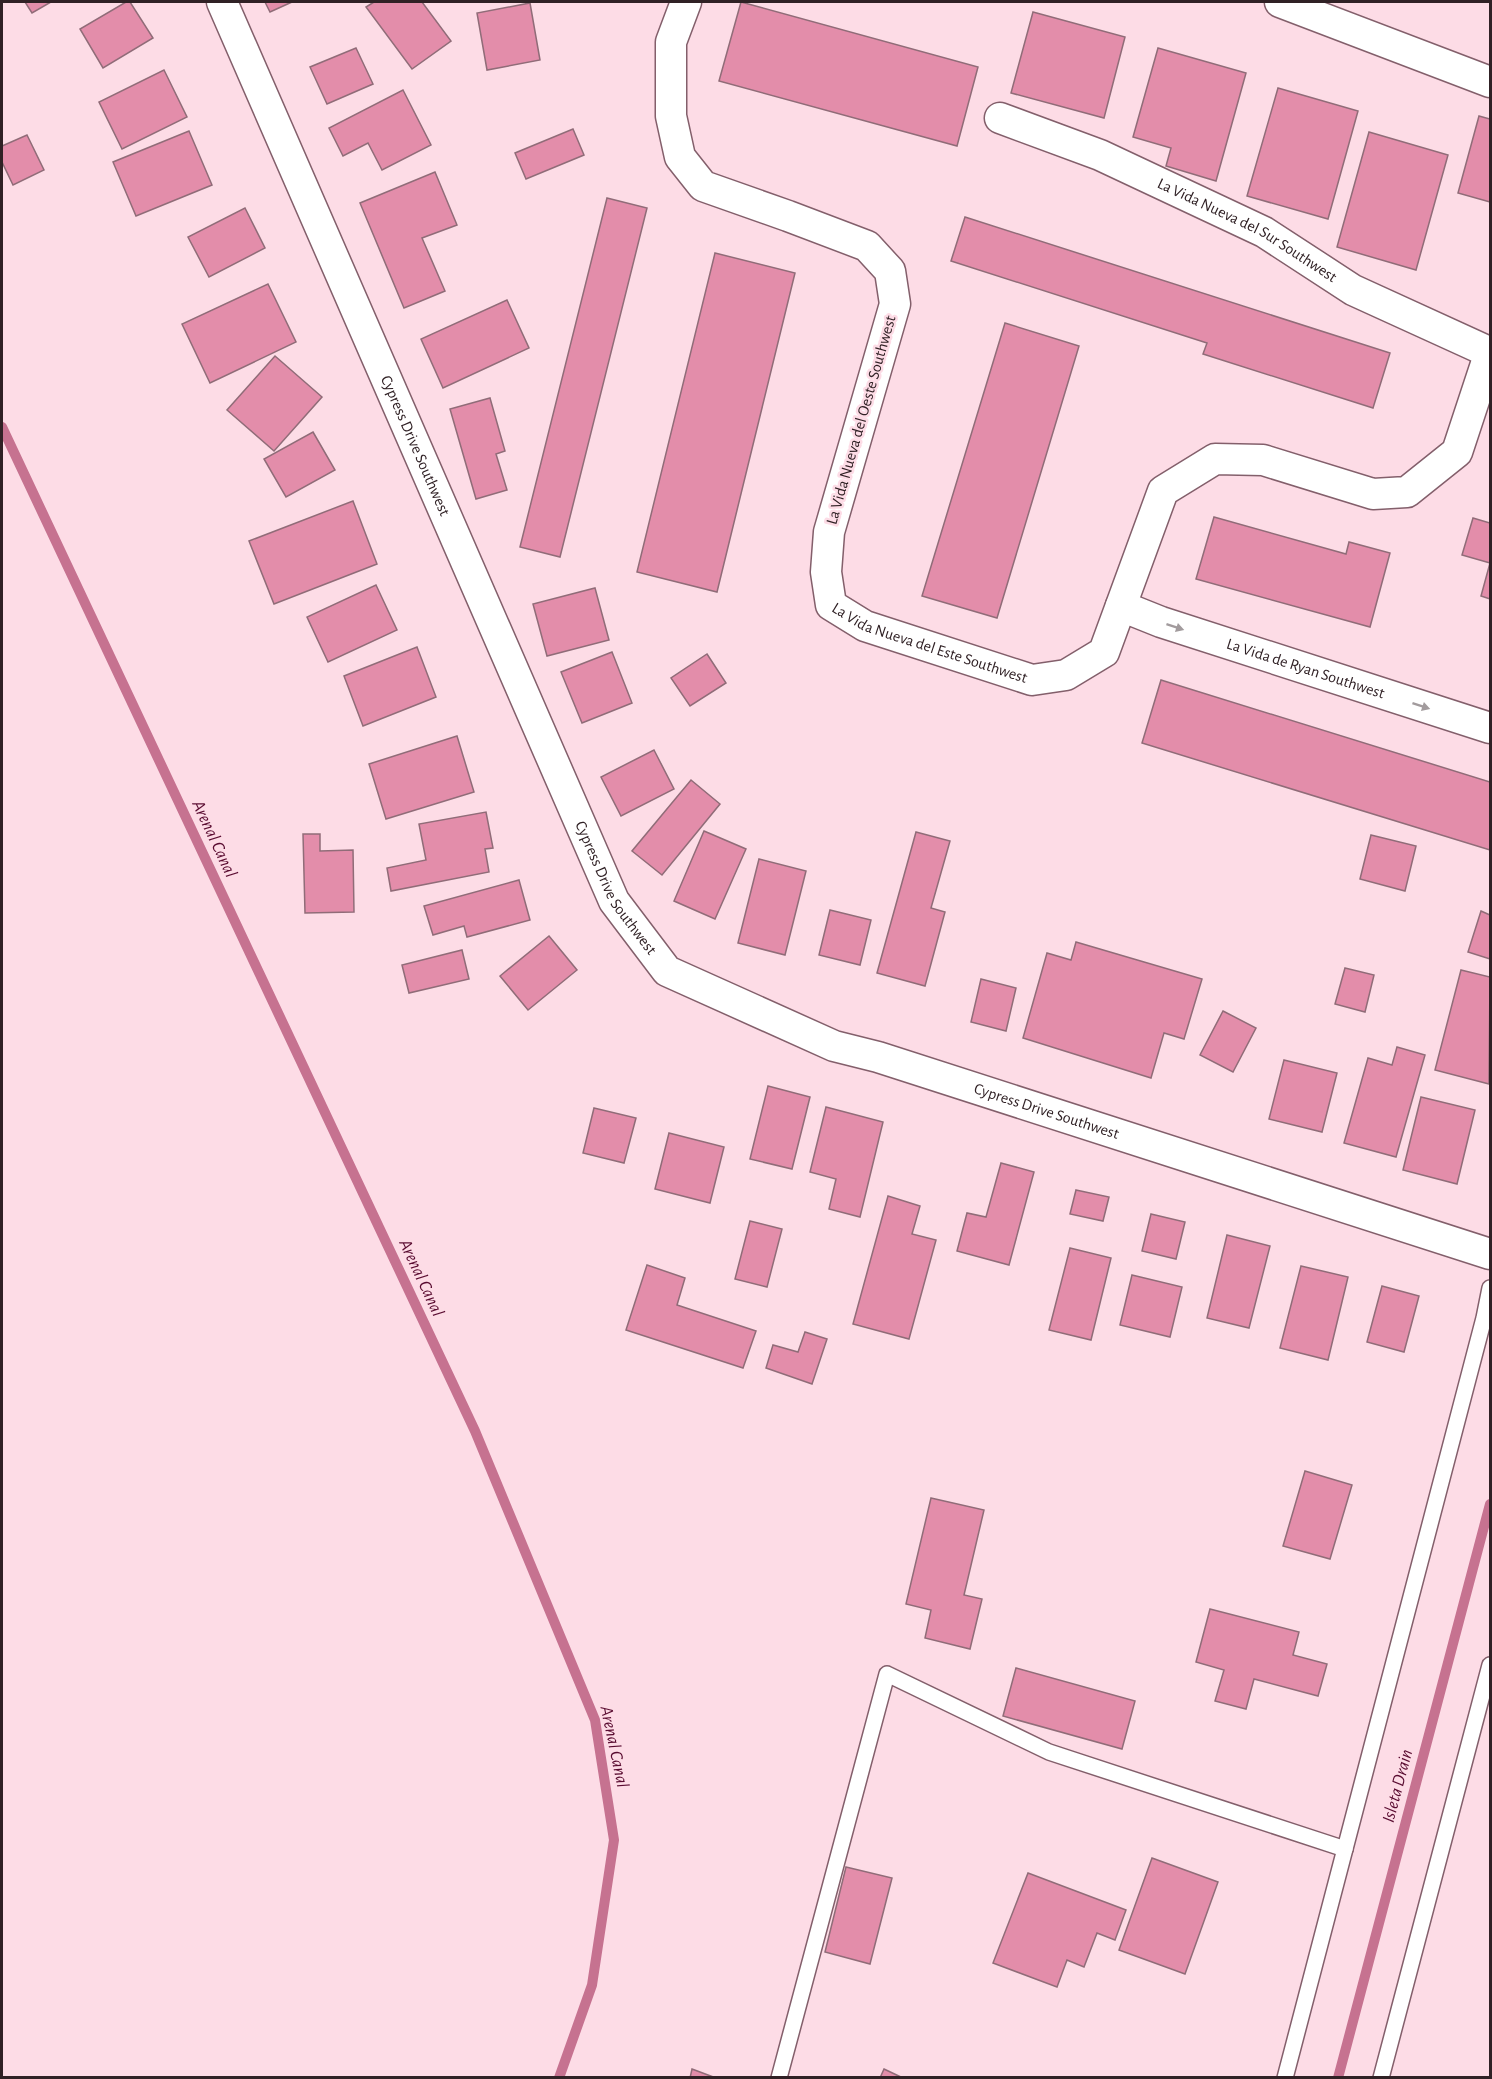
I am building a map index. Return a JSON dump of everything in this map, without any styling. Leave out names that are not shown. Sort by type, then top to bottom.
[{"type":"street","name":"Cypress Drive Southwest","points":[[222,2],[614,901],[667,971],[834,1046],[878,1057],[1491,1254]]},
{"type":"street","name":"La Vida Nueva del Oeste Southwest","points":[[686,2],[670,42],[670,116],[680,157],[703,186],[867,246],[890,271],[895,304],[829,532],[826,572]]},
{"type":"street","points":[[1280,2],[1491,82]]},
{"type":"street","name":"La Vida Nueva del Sur Southwest","points":[[1000,118],[1100,155],[1264,232],[1353,290],[1490,352]]},
{"type":"street","name":"La Vida Nueva del Este Southwest","points":[[826,572],[831,605],[865,626],[1032,680],[1066,675],[1104,652],[1163,491],[1215,459],[1263,460],[1373,494],[1407,492],[1457,452],[1490,352]]},
{"type":"street","name":"La Vida de Ryan Southwest","points":[[1121,606],[1161,622],[1491,728]]},
{"type":"lane","points":[[1285,2078],[1491,1288]]},
{"type":"lane","points":[[1381,2078],[1491,1665]]},
{"type":"lane","points":[[779,2078],[887,1674],[1049,1752],[1345,1849]]},
{"type":"building","points":[[25,2],[51,2],[32,13]]},
{"type":"building","points":[[126,2],[130,2],[153,38],[103,68],[80,29]]},
{"type":"building","points":[[265,2],[292,2],[270,12]]},
{"type":"building","points":[[374,2],[422,2],[451,41],[412,69],[366,7]]},
{"type":"building","points":[[741,2],[978,67],[957,146],[719,81]]},
{"type":"building","points":[[530,3],[540,60],[487,70],[477,13]]},
{"type":"building","points":[[1033,12],[1125,37],[1104,118],[1011,93]]},
{"type":"building","points":[[356,48],[373,84],[327,104],[310,67]]},
{"type":"building","points":[[1158,48],[1246,73],[1216,181],[1166,166],[1171,148],[1133,137]]},
{"type":"building","points":[[164,70],[187,117],[122,149],[99,102]]},
{"type":"building","points":[[1278,88],[1358,111],[1328,219],[1247,196]]},
{"type":"building","points":[[403,90],[431,145],[382,170],[368,143],[343,156],[329,128]]},
{"type":"building","points":[[1479,116],[1490,119],[1490,202],[1458,193]]},
{"type":"building","points":[[573,129],[584,155],[526,179],[515,153]]},
{"type":"building","points":[[189,131],[212,185],[136,216],[113,162]]},
{"type":"building","points":[[1369,132],[1448,155],[1416,270],[1337,247]]},
{"type":"building","points":[[27,135],[44,170],[13,185],[2,162],[2,146]]},
{"type":"building","points":[[435,172],[457,225],[422,238],[445,291],[404,308],[360,203]]},
{"type":"building","points":[[607,198],[647,208],[560,557],[520,547]]},
{"type":"building","points":[[245,208],[265,248],[209,277],[188,237]]},
{"type":"building","points":[[965,217],[1390,353],[1373,408],[1203,354],[1207,343],[951,261]]},
{"type":"building","points":[[715,253],[795,273],[717,592],[637,572]]},
{"type":"building","points":[[268,284],[296,342],[210,383],[182,324]]},
{"type":"building","points":[[507,300],[529,348],[443,388],[421,339]]},
{"type":"building","points":[[1005,323],[1079,346],[997,618],[922,596]]},
{"type":"building","points":[[275,356],[322,397],[274,451],[227,410]]},
{"type":"building","points":[[490,398],[505,451],[496,454],[507,490],[476,499],[450,409]]},
{"type":"building","points":[[313,432],[335,470],[286,497],[264,459]]},
{"type":"building","points":[[353,501],[377,564],[274,604],[249,541]]},
{"type":"building","points":[[1214,517],[1346,554],[1349,542],[1390,553],[1370,627],[1196,579]]},
{"type":"building","points":[[1473,518],[1490,523],[1490,563],[1462,555]]},
{"type":"building","points":[[1490,563],[1490,599],[1481,596]]},
{"type":"building","points":[[376,585],[397,630],[328,662],[307,617]]},
{"type":"building","points":[[595,588],[609,640],[547,656],[533,604]]},
{"type":"building","points":[[417,647],[436,697],[363,726],[344,676]]},
{"type":"building","points":[[612,652],[632,703],[582,723],[561,672]]},
{"type":"building","points":[[707,654],[726,683],[690,706],[671,678]]},
{"type":"building","points":[[1161,680],[1490,782],[1490,850],[1142,743]]},
{"type":"building","points":[[457,736],[474,792],[386,819],[369,764]]},
{"type":"building","points":[[654,750],[674,789],[621,816],[601,777]]},
{"type":"building","points":[[691,780],[720,804],[662,875],[632,851]]},
{"type":"building","points":[[486,812],[493,848],[485,849],[489,872],[391,891],[387,868],[426,860],[419,824]]},
{"type":"building","points":[[704,831],[746,849],[715,919],[674,901]]},
{"type":"building","points":[[916,832],[950,841],[931,908],[945,912],[925,986],[877,973]]},
{"type":"building","points":[[303,834],[320,834],[320,851],[353,850],[354,912],[305,913]]},
{"type":"building","points":[[1371,835],[1416,846],[1405,891],[1360,879]]},
{"type":"building","points":[[759,859],[806,871],[785,955],[738,943]]},
{"type":"building","points":[[519,880],[530,920],[467,937],[464,926],[433,935],[424,906]]},
{"type":"building","points":[[830,910],[871,920],[860,965],[819,955]]},
{"type":"building","points":[[1481,911],[1490,915],[1490,959],[1468,952]]},
{"type":"building","points":[[549,936],[577,970],[528,1010],[500,976]]},
{"type":"building","points":[[1076,942],[1202,979],[1184,1039],[1164,1033],[1151,1078],[1023,1038],[1047,953],[1071,960]]},
{"type":"building","points":[[462,950],[469,979],[409,993],[402,965]]},
{"type":"building","points":[[1345,968],[1374,975],[1365,1012],[1335,1004]]},
{"type":"building","points":[[1461,970],[1490,977],[1489,1084],[1435,1070]]},
{"type":"building","points":[[981,979],[1016,988],[1006,1031],[971,1022]]},
{"type":"building","points":[[1223,1011],[1256,1028],[1233,1072],[1200,1055]]},
{"type":"building","points":[[1397,1047],[1425,1055],[1396,1157],[1344,1143],[1368,1058],[1392,1065]]},
{"type":"building","points":[[1284,1060],[1337,1073],[1322,1132],[1269,1119]]},
{"type":"building","points":[[768,1086],[810,1097],[792,1169],[750,1159]]},
{"type":"building","points":[[1421,1097],[1475,1110],[1457,1184],[1403,1170]]},
{"type":"building","points":[[826,1107],[883,1122],[860,1217],[829,1209],[836,1179],[810,1172]]},
{"type":"building","points":[[594,1108],[636,1118],[624,1163],[583,1153]]},
{"type":"building","points":[[669,1133],[724,1147],[710,1203],[655,1189]]},
{"type":"building","points":[[1001,1163],[1034,1172],[1009,1265],[957,1251],[967,1213],[986,1217]]},
{"type":"building","points":[[1076,1190],[1109,1197],[1103,1221],[1070,1214]]},
{"type":"building","points":[[888,1196],[920,1206],[912,1234],[936,1240],[909,1339],[853,1324]]},
{"type":"building","points":[[1151,1214],[1185,1222],[1176,1259],[1142,1251]]},
{"type":"building","points":[[750,1221],[782,1229],[767,1287],[735,1279]]},
{"type":"building","points":[[1227,1235],[1270,1246],[1249,1328],[1207,1318]]},
{"type":"building","points":[[1070,1248],[1111,1258],[1091,1340],[1049,1330]]},
{"type":"building","points":[[647,1265],[685,1278],[677,1305],[756,1331],[743,1368],[626,1330]]},
{"type":"building","points":[[1301,1266],[1348,1277],[1328,1360],[1280,1348]]},
{"type":"building","points":[[1132,1275],[1182,1287],[1170,1337],[1120,1325]]},
{"type":"building","points":[[1382,1286],[1419,1296],[1404,1352],[1367,1342]]},
{"type":"building","points":[[805,1332],[827,1339],[812,1384],[766,1368],[773,1345],[798,1352]]},
{"type":"building","points":[[1305,1471],[1352,1485],[1330,1559],[1283,1546]]},
{"type":"building","points":[[931,1498],[984,1510],[964,1595],[982,1599],[970,1649],[925,1638],[931,1610],[906,1604]]},
{"type":"building","points":[[1210,1609],[1299,1632],[1293,1655],[1327,1664],[1318,1696],[1254,1679],[1246,1709],[1215,1701],[1224,1670],[1196,1662]]},
{"type":"building","points":[[1016,1668],[1135,1701],[1122,1749],[1003,1716]]},
{"type":"building","points":[[1152,1858],[1218,1882],[1185,1974],[1119,1950]]},
{"type":"building","points":[[846,1867],[892,1878],[870,1964],[825,1952]]},
{"type":"building","points":[[1028,1873],[1126,1910],[1115,1940],[1097,1933],[1084,1967],[1067,1960],[1057,1987],[993,1963]]},
{"type":"building","points":[[692,2069],[716,2078],[690,2078]]},
{"type":"building","points":[[884,2069],[903,2078],[880,2078]]},
{"type":"waterway","name":"Arenal Canal","points":[[2,427],[475,1431],[595,1720],[614,1840],[592,1985],[559,2078]]},
{"type":"waterway","name":"Isleta Drain","points":[[1338,2078],[1490,1504]]}]
